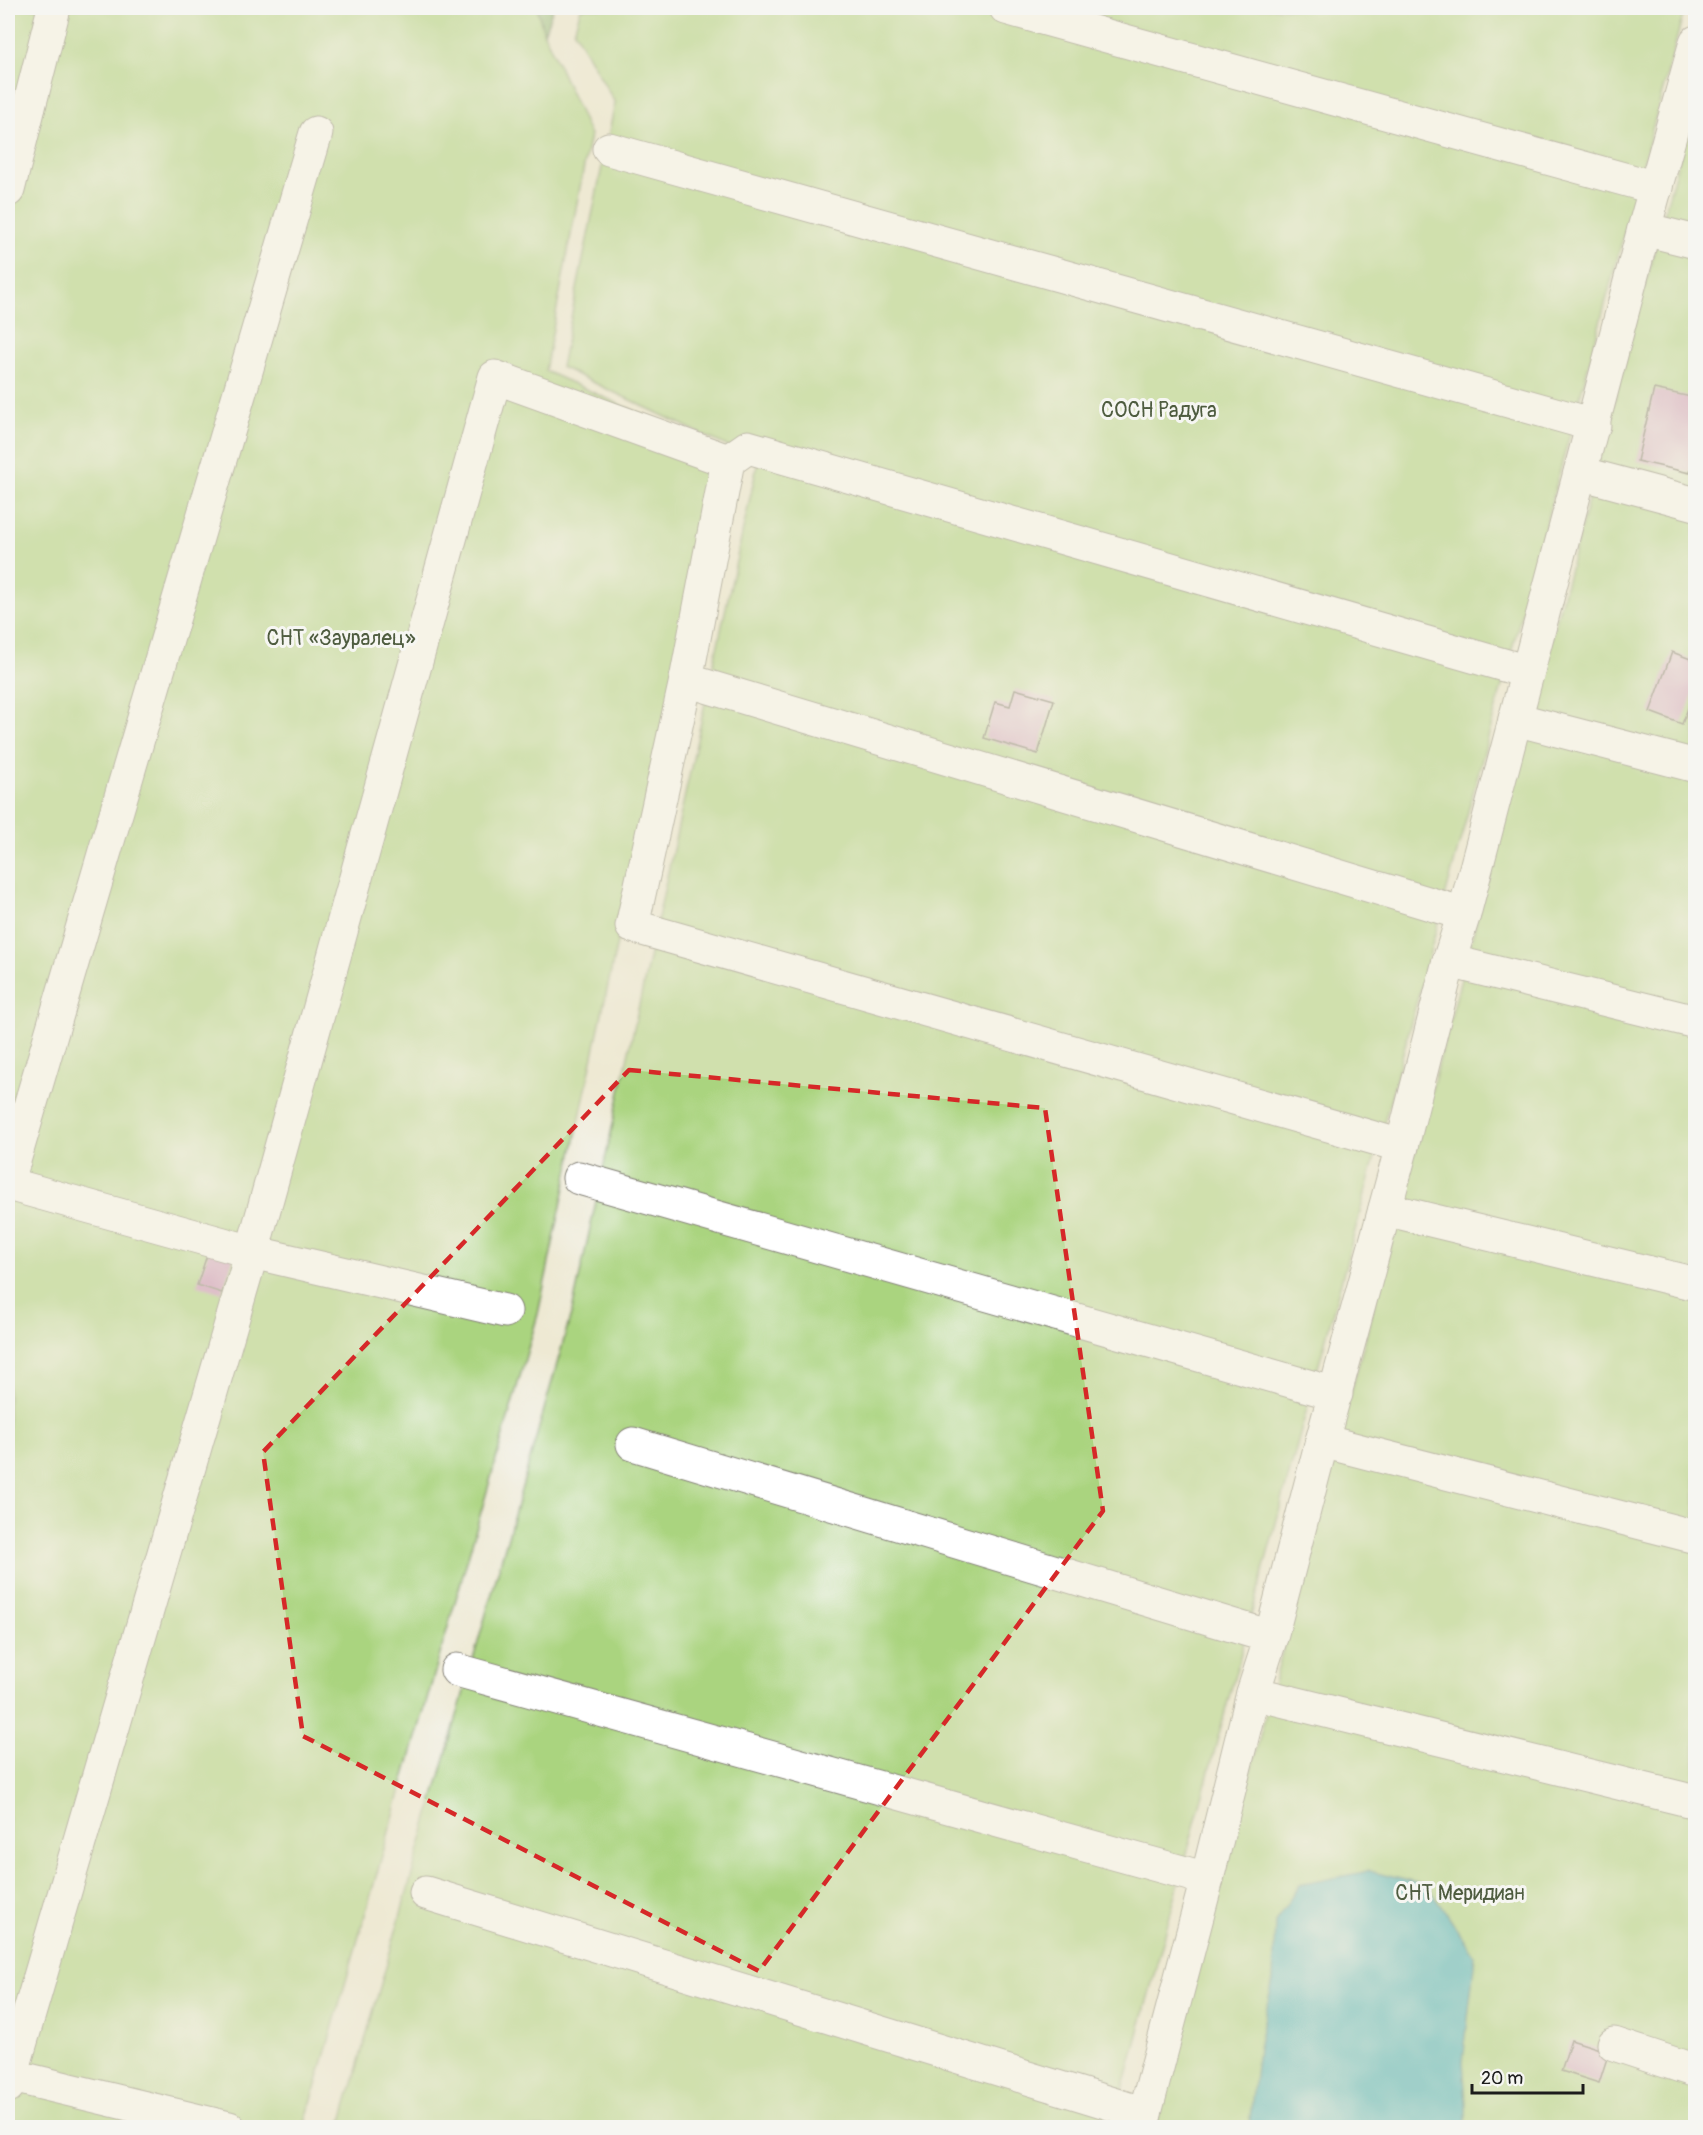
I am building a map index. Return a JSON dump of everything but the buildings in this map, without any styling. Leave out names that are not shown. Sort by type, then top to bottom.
[{"type":"street","points":[[8,190],[54,8]]},
{"type":"street","points":[[1006,8],[1656,188]]},
{"type":"street","points":[[426,1893],[1143,2121],[1253,1693],[1271,1637],[1695,42]]},
{"type":"street","points":[[316,133],[8,1182],[252,1252],[505,1311]]},
{"type":"street","points":[[609,149],[1594,425]]},
{"type":"street","points":[[1644,229],[1695,242]]},
{"type":"street","points":[[229,2127],[8,2079],[252,1252],[495,377],[728,462]]},
{"type":"street","points":[[1402,1146],[632,926],[686,680],[728,462],[748,447],[1528,672]]},
{"type":"street","points":[[1580,473],[1695,504]]},
{"type":"street","points":[[686,680],[1464,914]]},
{"type":"street","points":[[1515,719],[1695,766]]},
{"type":"street","points":[[1449,961],[1695,1022]]},
{"type":"street","points":[[579,1178],[1336,1394]]},
{"type":"street","points":[[1385,1209],[1695,1284]]},
{"type":"street","points":[[1322,1441],[1695,1537]]},
{"type":"street","points":[[633,1444],[1271,1637]]},
{"type":"street","points":[[457,1671],[1207,1879]]},
{"type":"street","points":[[1253,1693],[1695,1802]]},
{"type":"street","points":[[1614,2044],[1695,2071]]},
{"type":"highlighted area","points":[[629,1070],[1045,1108],[1103,1511],[759,1971],[303,1736],[263,1452]]},
{"type":"green space","name":"СНТ «Зауралец»","points":[[8,8],[537,8],[544,33],[590,135],[545,371],[722,450],[538,1314],[304,2127],[8,2128]]},
{"type":"green space","points":[[537,8],[553,8],[544,33]]},
{"type":"green space","name":"СОСН Радуга","points":[[581,8],[1685,8],[1113,2127],[340,2128],[572,1311],[758,461],[561,367],[615,103],[574,31]]},
{"type":"green space","name":"СНТ Меридиан","points":[[1695,98],[1695,2127],[1156,2127]]},
{"type":"water","points":[[1369,1871],[1428,1886],[1475,1956],[1463,2062],[1466,2127],[1249,2127],[1258,2048],[1273,1980],[1275,1922],[1299,1885]]}]
